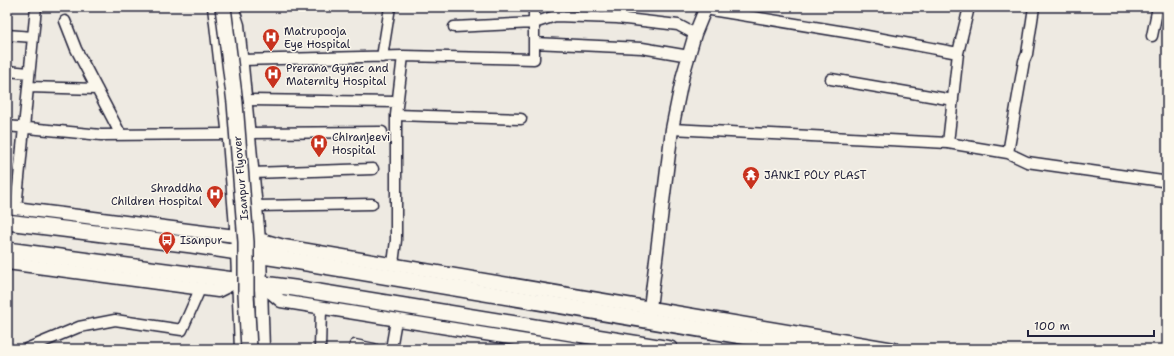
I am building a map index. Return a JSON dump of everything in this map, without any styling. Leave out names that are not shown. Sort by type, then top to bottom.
[{"type":"main road","name":"Isanpur Flyover","points":[[223,7],[235,103],[246,242],[246,294],[249,349]]},
{"type":"main road","name":"Isanpur Flyover","points":[[229,7],[240,103],[252,242],[254,349]]},
{"type":"main road","points":[[7,222],[260,255],[649,314],[818,349]]},
{"type":"main road","points":[[7,250],[238,288],[570,333],[664,348]]},
{"type":"street","points":[[36,7],[24,127],[11,208],[259,239],[284,246],[393,264],[649,314],[894,349]]},
{"type":"street","points":[[214,7],[228,134],[237,252],[241,349]]},
{"type":"street","points":[[232,7],[238,25],[259,239],[263,349]]},
{"type":"street","points":[[382,57],[390,7]]},
{"type":"street","points":[[242,60],[403,56],[534,59],[534,7]]},
{"type":"street","points":[[948,143],[958,53],[969,7]]},
{"type":"street","points":[[1008,153],[1024,61],[1027,54],[1034,7]]},
{"type":"street","points":[[1152,36],[1158,7]]},
{"type":"street","points":[[649,314],[672,129],[695,34],[705,8],[958,53]]},
{"type":"street","points":[[454,27],[534,23],[555,16],[617,18],[678,25],[695,34]]},
{"type":"street","points":[[65,21],[76,49],[120,135]]},
{"type":"street","points":[[7,35],[33,37]]},
{"type":"street","points":[[534,43],[642,48],[689,56]]},
{"type":"street","points":[[393,264],[396,240],[396,115],[403,56]]},
{"type":"street","points":[[7,71],[29,73]]},
{"type":"street","points":[[831,79],[953,100]]},
{"type":"street","points":[[28,87],[96,89]]},
{"type":"street","points":[[246,100],[397,102]]},
{"type":"street","points":[[396,115],[521,119]]},
{"type":"street","points":[[7,126],[101,135],[228,134]]},
{"type":"street","points":[[672,129],[948,143],[1008,153],[1027,162],[1162,181]]},
{"type":"street","points":[[249,133],[382,132]]},
{"type":"street","points":[[252,173],[373,169]]},
{"type":"street","points":[[256,206],[372,204]]},
{"type":"street","points":[[260,255],[284,246]]},
{"type":"street","points":[[7,263],[218,291],[238,288]]},
{"type":"street","points":[[26,349],[80,327],[116,320],[182,330],[200,289]]},
{"type":"street","points":[[261,291],[281,301],[573,348],[570,333]]},
{"type":"street","points":[[320,349],[321,308]]},
{"type":"street","points":[[391,349],[396,320]]},
{"type":"street","points":[[355,345],[374,349]]},
{"type":"place","name":"Matrupooja Eye Hospital","points":[[271,52]]},
{"type":"place","name":"Prerana Gynec and Maternity Hospital","points":[[273,89]]},
{"type":"place","name":"Chiranjeevi Hospital","points":[[319,158]]},
{"type":"place","name":"JANKI POLY PLAST","points":[[751,190]]},
{"type":"place","name":"Shraddha Children Hospital","points":[[215,209]]},
{"type":"place","name":"Isanpur","points":[[167,255]]}]
